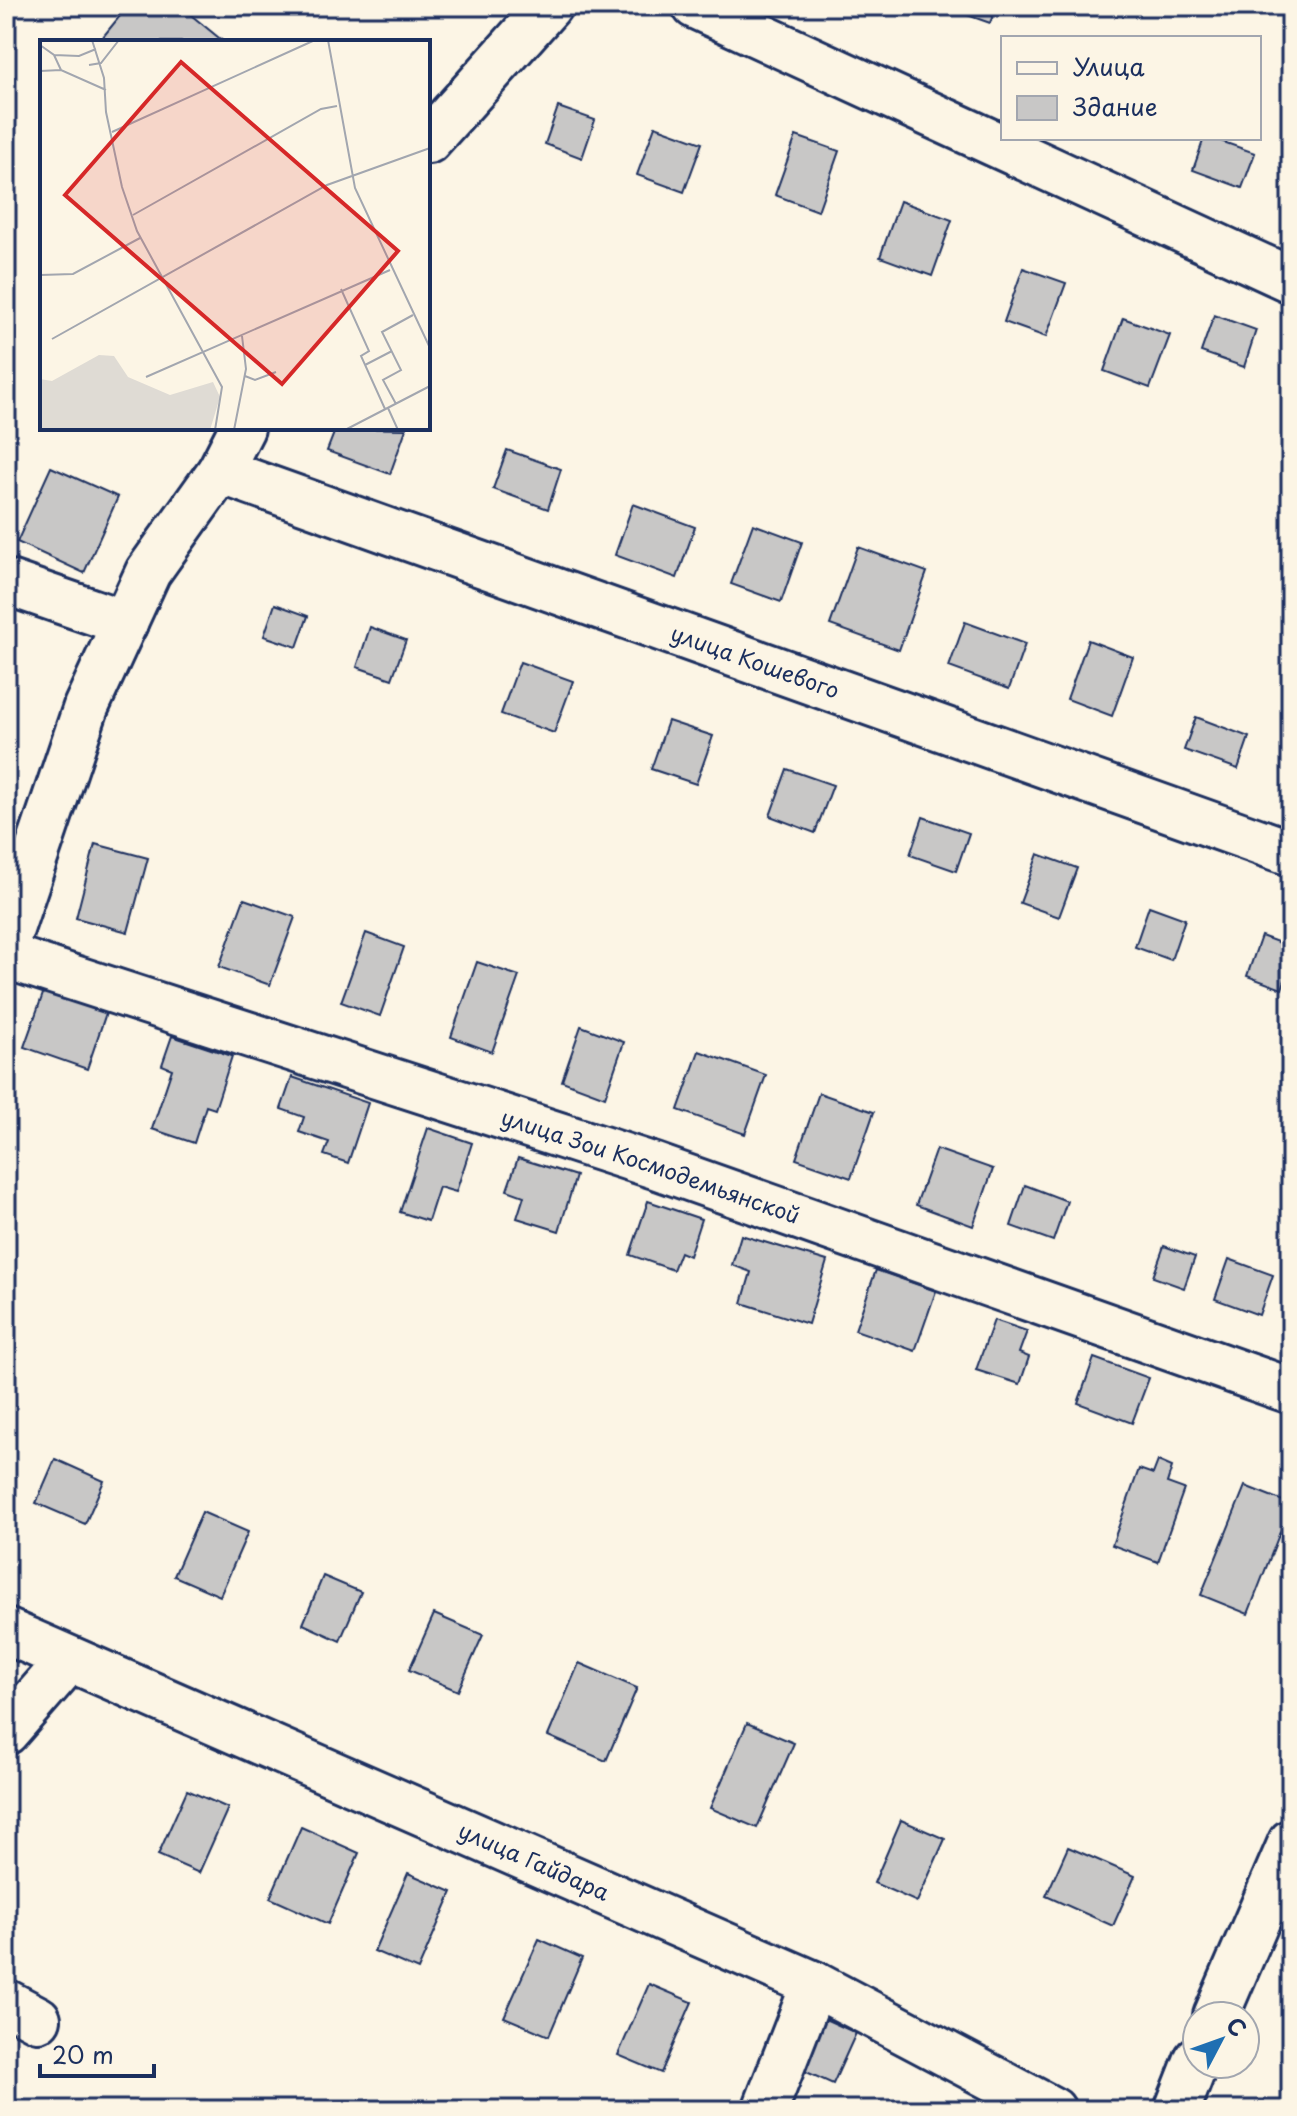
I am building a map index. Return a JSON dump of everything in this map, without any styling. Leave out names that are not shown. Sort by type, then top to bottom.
[{"type":"street","points":[[430,139],[549,6]]},
{"type":"street","points":[[695,6],[1291,280]]},
{"type":"street","points":[[6,944],[86,707],[148,572],[220,471],[241,430]]},
{"type":"street","name":"улица Кошевого","points":[[220,471],[1291,853]]},
{"type":"street","points":[[6,582],[125,623]]},
{"type":"street","name":"улица Зои Космодемьянской","points":[[6,956],[655,1166],[1291,1391]]},
{"type":"street","name":"улица Гайдара","points":[[6,1631],[814,1984],[1053,2110]]},
{"type":"street","points":[[6,1732],[69,1660]]},
{"type":"street","points":[[1223,2000],[1291,1842]]},
{"type":"street","points":[[765,2110],[814,1984]]},
{"type":"street","points":[[1177,2110],[1189,2080]]},
{"type":"building","points":[[128,6],[180,6],[222,40],[104,40],[102,38]]},
{"type":"building","points":[[942,6],[997,6],[990,23]]},
{"type":"building","points":[[558,107],[595,120],[582,158],[545,144]]},
{"type":"building","points":[[655,126],[702,143],[684,192],[637,175]]},
{"type":"building","points":[[796,136],[839,151],[818,211],[775,195]]},
{"type":"building","points":[[1203,140],[1218,140],[1255,153],[1242,188],[1193,170]]},
{"type":"building","points":[[900,201],[952,220],[932,276],[880,257]]},
{"type":"building","points":[[1023,268],[1066,283],[1046,337],[1004,322]]},
{"type":"building","points":[[1214,315],[1256,330],[1244,367],[1201,352]]},
{"type":"building","points":[[1123,318],[1170,335],[1150,388],[1104,371]]},
{"type":"building","points":[[335,430],[406,430],[390,474],[327,451]]},
{"type":"building","points":[[507,450],[561,469],[548,509],[493,489]]},
{"type":"building","points":[[51,467],[118,497],[84,573],[17,542]]},
{"type":"building","points":[[633,504],[695,527],[677,578],[615,555]]},
{"type":"building","points":[[753,524],[802,542],[781,602],[731,584]]},
{"type":"building","points":[[858,547],[927,572],[899,650],[830,625]]},
{"type":"building","points":[[275,604],[308,616],[297,647],[264,636]]},
{"type":"building","points":[[965,622],[1025,644],[1009,689],[949,667]]},
{"type":"building","points":[[370,627],[406,640],[392,679],[357,667]]},
{"type":"building","points":[[1088,640],[1133,657],[1112,716],[1067,699]]},
{"type":"building","points":[[520,662],[573,681],[554,733],[501,714]]},
{"type":"building","points":[[1196,717],[1249,737],[1238,769],[1184,750]]},
{"type":"building","points":[[668,721],[713,736],[696,784],[651,769]]},
{"type":"building","points":[[787,769],[833,785],[815,833],[770,816]]},
{"type":"building","points":[[923,817],[969,833],[956,871],[910,855]]},
{"type":"building","points":[[95,844],[148,858],[128,932],[76,918]]},
{"type":"building","points":[[1038,854],[1077,868],[1059,917],[1020,903]]},
{"type":"building","points":[[244,899],[295,917],[270,985],[219,967]]},
{"type":"building","points":[[1149,906],[1185,919],[1171,960],[1135,947]]},
{"type":"building","points":[[366,933],[404,947],[380,1016],[341,1002]]},
{"type":"building","points":[[1261,936],[1291,947],[1291,962],[1282,989],[1247,976]]},
{"type":"building","points":[[477,962],[519,976],[492,1052],[451,1037]]},
{"type":"building","points":[[44,991],[106,1013],[87,1069],[24,1047]]},
{"type":"building","points":[[581,1026],[624,1042],[605,1097],[562,1081]]},
{"type":"building","points":[[172,1036],[232,1056],[215,1109],[206,1106],[194,1143],[152,1129],[172,1069],[162,1065]]},
{"type":"building","points":[[699,1051],[766,1075],[745,1134],[678,1110]]},
{"type":"building","points":[[292,1077],[368,1103],[348,1163],[324,1155],[329,1142],[299,1132],[304,1117],[281,1109]]},
{"type":"building","points":[[819,1093],[874,1112],[851,1178],[796,1159]]},
{"type":"building","points":[[428,1128],[472,1143],[456,1192],[439,1187],[428,1221],[400,1212]]},
{"type":"building","points":[[936,1149],[993,1169],[973,1226],[916,1205]]},
{"type":"building","points":[[518,1158],[576,1176],[559,1231],[517,1218],[524,1196],[507,1190]]},
{"type":"building","points":[[1025,1185],[1067,1201],[1053,1241],[1011,1226]]},
{"type":"building","points":[[648,1201],[701,1219],[689,1256],[680,1252],[673,1270],[630,1255]]},
{"type":"building","points":[[741,1235],[827,1261],[808,1324],[742,1303],[751,1272],[732,1265]]},
{"type":"building","points":[[1164,1246],[1195,1257],[1184,1288],[1153,1277]]},
{"type":"building","points":[[1229,1259],[1273,1275],[1259,1315],[1215,1299]]},
{"type":"building","points":[[876,1270],[936,1291],[915,1351],[855,1330]]},
{"type":"building","points":[[994,1320],[1027,1331],[1019,1353],[1029,1357],[1020,1384],[976,1370]]},
{"type":"building","points":[[1094,1358],[1149,1378],[1132,1423],[1078,1403]]},
{"type":"building","points":[[55,1459],[104,1481],[85,1524],[36,1503]]},
{"type":"building","points":[[1158,1461],[1172,1467],[1167,1483],[1184,1489],[1158,1562],[1112,1545],[1139,1469],[1153,1474]]},
{"type":"building","points":[[1245,1486],[1291,1504],[1248,1614],[1201,1595]]},
{"type":"building","points":[[202,1512],[248,1532],[220,1596],[174,1576]]},
{"type":"building","points":[[323,1576],[361,1592],[340,1641],[303,1624]]},
{"type":"building","points":[[434,1614],[483,1635],[458,1691],[409,1670]]},
{"type":"building","points":[[579,1663],[637,1688],[606,1761],[548,1736]]},
{"type":"building","points":[[747,1723],[794,1743],[757,1828],[710,1808]]},
{"type":"building","points":[[187,1790],[228,1808],[199,1873],[158,1855]]},
{"type":"building","points":[[901,1820],[945,1839],[917,1902],[874,1883]]},
{"type":"building","points":[[301,1827],[359,1853],[328,1924],[270,1898]]},
{"type":"building","points":[[1068,1847],[1135,1876],[1113,1926],[1046,1896]]},
{"type":"building","points":[[408,1873],[452,1892],[418,1970],[374,1951]]},
{"type":"building","points":[[539,1939],[582,1958],[549,2036],[504,2017]]},
{"type":"building","points":[[649,1984],[692,2002],[661,2073],[618,2055]]},
{"type":"building","points":[[825,2019],[856,2033],[833,2084],[802,2070]]}]
